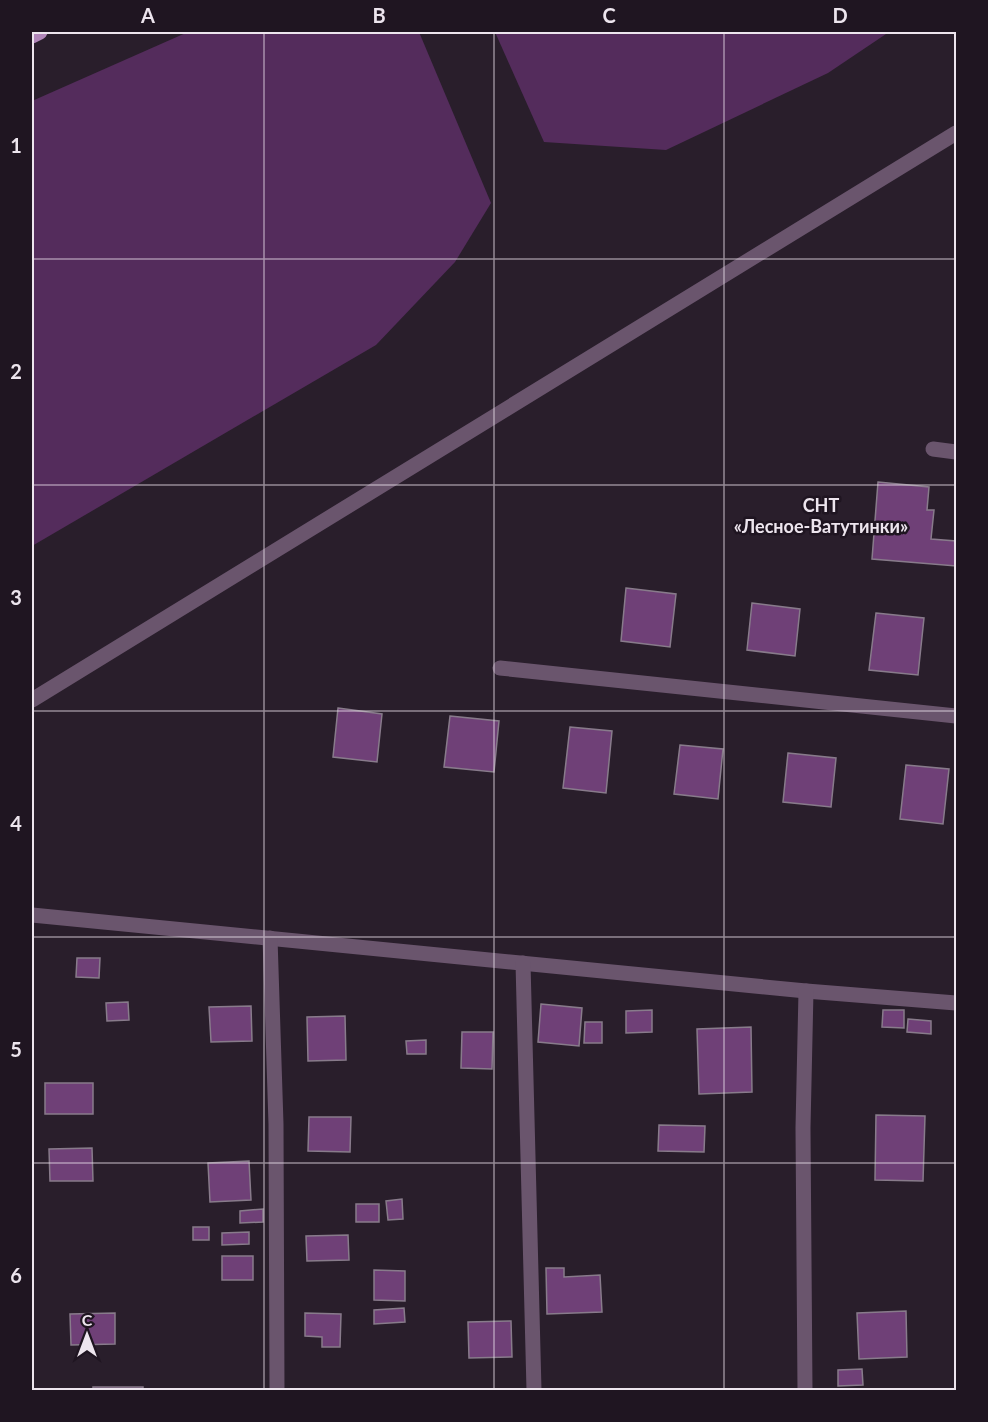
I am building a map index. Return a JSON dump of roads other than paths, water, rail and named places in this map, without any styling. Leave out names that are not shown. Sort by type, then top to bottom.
[{"type":"main road","points":[[32,36],[40,32]]},
{"type":"street","points":[[32,700],[957,133]]},
{"type":"street","points":[[933,449],[957,452]]},
{"type":"street","points":[[500,668],[957,716]]},
{"type":"street","points":[[32,915],[806,991],[957,1003]]},
{"type":"street","points":[[270,938],[276,1124],[278,1390]]},
{"type":"street","points":[[523,963],[534,1390]]},
{"type":"street","points":[[805,1390],[802,1128],[806,991]]},
{"type":"district","name":"СНТ «Лесное-Ватутинки»","points":[[821,516]]}]
